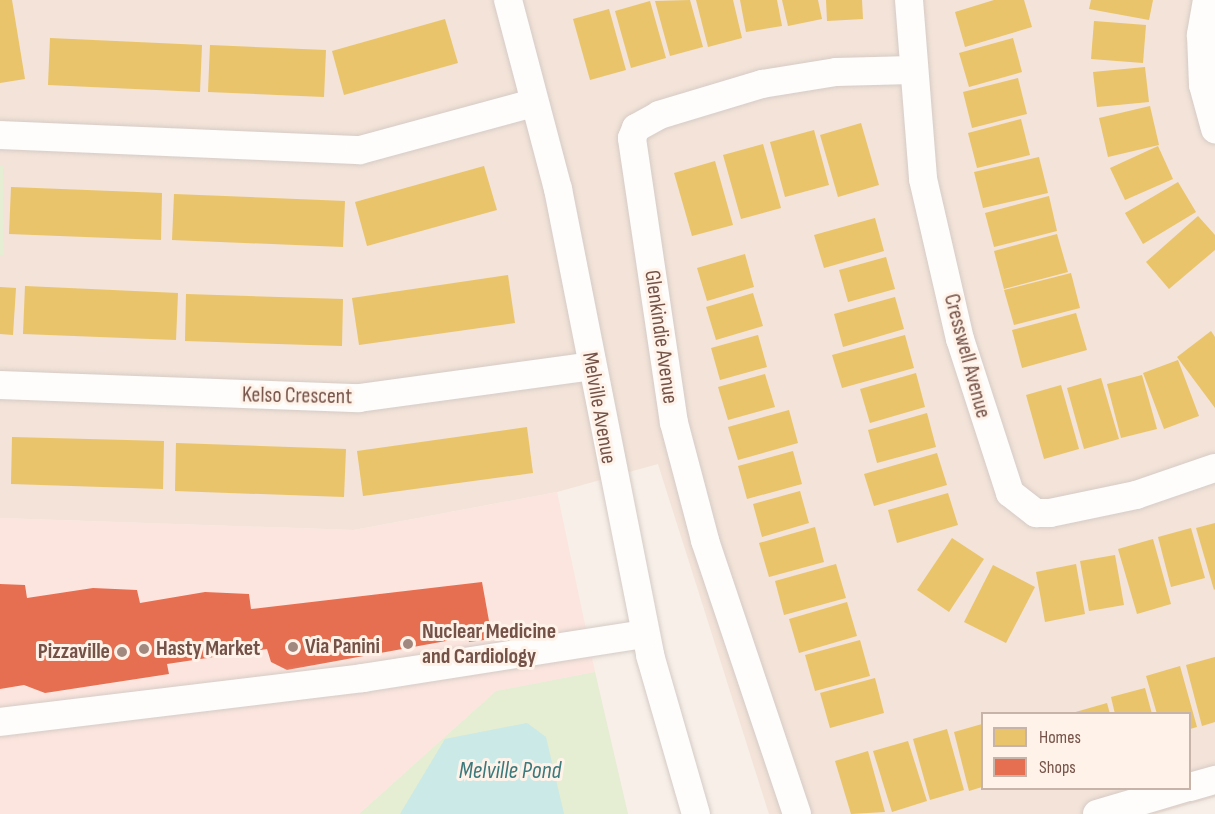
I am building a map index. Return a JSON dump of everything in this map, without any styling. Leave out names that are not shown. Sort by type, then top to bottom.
[{"type":"street","name":"Melville Avenue","points":[[508,0],[533,103],[558,189],[645,634],[696,814]]},
{"type":"street","name":"Cresswell Avenue","points":[[909,0],[912,70],[923,179],[957,328],[1010,492],[1036,513],[1050,513],[1136,495],[1215,468]]},
{"type":"street","points":[[1207,0],[1201,35],[1203,85],[1215,129]]},
{"type":"street","name":"Glenkindie Avenue","points":[[797,814],[705,540],[674,423],[632,138],[636,128],[659,115],[762,84],[836,72],[912,70]]},
{"type":"street","points":[[0,135],[360,150],[533,103]]},
{"type":"street","name":"Kelso Crescent","points":[[0,385],[359,398],[592,366]]},
{"type":"street","points":[[0,722],[363,678],[645,634]]},
{"type":"street","points":[[1191,787],[1215,780]]},
{"type":"street","points":[[1097,814],[1180,790]]},
{"type":"shaded area","points":[[0,0],[1215,0],[1215,797],[1155,814],[769,814],[658,464],[557,492],[354,530],[0,518]]},
{"type":"shaded area","points":[[557,492],[595,672],[496,691],[359,814],[0,814],[0,518],[354,530]]},
{"type":"green space","points":[[0,166],[3,166],[4,256],[0,255]]},
{"type":"green space","points":[[595,672],[628,814],[359,814],[496,691]]},
{"type":"water","name":"Melville Pond","points":[[527,723],[546,737],[564,814],[400,814],[445,739]]},
{"type":"building: Homes","points":[[0,0],[12,0],[25,79],[0,83]]},
{"type":"building: Homes","points":[[690,0],[703,47],[670,56],[655,1]]},
{"type":"building: Homes","points":[[696,0],[733,0],[742,38],[708,47]]},
{"type":"building: Homes","points":[[740,0],[777,0],[782,26],[746,32]]},
{"type":"building: Homes","points":[[782,0],[818,0],[822,19],[788,26]]},
{"type":"building: Homes","points":[[826,0],[862,0],[863,19],[827,21]]},
{"type":"building: Homes","points":[[994,0],[1024,0],[1032,27],[965,47],[955,12]]},
{"type":"building: Homes","points":[[1091,0],[1153,0],[1149,20],[1089,9]]},
{"type":"building: Homes","points":[[650,1],[666,58],[631,68],[615,11]]},
{"type":"building: Homes","points":[[609,9],[626,70],[590,80],[573,19]]},
{"type":"building: Homes","points":[[445,19],[458,63],[344,95],[332,51]]},
{"type":"building: Homes","points":[[1094,21],[1146,25],[1143,63],[1091,59]]},
{"type":"building: Homes","points":[[50,38],[202,45],[200,92],[48,85]]},
{"type":"building: Homes","points":[[1013,38],[1022,72],[969,87],[959,53]]},
{"type":"building: Homes","points":[[210,45],[326,50],[324,97],[208,92]]},
{"type":"building: Homes","points":[[1145,67],[1149,102],[1097,107],[1093,72]]},
{"type":"building: Homes","points":[[1018,78],[1027,114],[972,128],[963,92]]},
{"type":"building: Homes","points":[[1150,106],[1159,145],[1108,157],[1099,118]]},
{"type":"building: Homes","points":[[1021,119],[1030,155],[977,168],[968,133]]},
{"type":"building: Homes","points":[[861,123],[879,185],[838,197],[820,135]]},
{"type":"building: Homes","points":[[814,130],[829,185],[785,197],[770,142]]},
{"type":"building: Homes","points":[[763,144],[781,208],[741,219],[723,155]]},
{"type":"building: Homes","points":[[1158,146],[1173,179],[1125,200],[1110,168]]},
{"type":"building: Homes","points":[[1039,157],[1048,193],[983,208],[974,172]]},
{"type":"building: Homes","points":[[715,161],[733,225],[692,236],[674,173]]},
{"type":"building: Homes","points":[[484,166],[497,210],[367,246],[355,202]]},
{"type":"building: Homes","points":[[1178,182],[1196,212],[1143,244],[1125,213]]},
{"type":"building: Homes","points":[[11,187],[162,193],[161,240],[9,234]]},
{"type":"building: Homes","points":[[174,194],[345,201],[343,247],[172,240]]},
{"type":"building: Homes","points":[[1049,196],[1057,231],[994,247],[985,213]]},
{"type":"building: Homes","points":[[1198,216],[1215,235],[1215,250],[1169,289],[1146,262]]},
{"type":"building: Homes","points":[[875,218],[884,251],[824,268],[814,235]]},
{"type":"building: Homes","points":[[1057,234],[1068,272],[1004,289],[994,251]]},
{"type":"building: Homes","points":[[745,254],[754,287],[707,301],[697,268]]},
{"type":"building: Homes","points":[[886,257],[895,289],[848,302],[839,270]]},
{"type":"building: Homes","points":[[1071,273],[1080,308],[1014,325],[1004,290]]},
{"type":"building: Homes","points":[[508,275],[515,323],[359,345],[352,298]]},
{"type":"building: Homes","points":[[25,286],[178,293],[176,340],[23,334]]},
{"type":"building: Homes","points":[[0,287],[16,288],[13,335],[0,334]]},
{"type":"building: Homes","points":[[753,293],[763,326],[716,340],[706,307]]},
{"type":"building: Homes","points":[[186,294],[343,299],[342,346],[185,341]]},
{"type":"building: Homes","points":[[895,297],[904,329],[843,347],[834,314]]},
{"type":"building: Homes","points":[[1076,313],[1087,350],[1022,368],[1012,330]]},
{"type":"building: Homes","points":[[1211,331],[1215,337],[1215,408],[1177,357]]},
{"type":"building: Homes","points":[[758,335],[767,367],[720,380],[711,348]]},
{"type":"building: Homes","points":[[905,335],[914,368],[842,388],[832,355]]},
{"type":"building: Homes","points":[[1178,360],[1199,416],[1164,429],[1143,373]]},
{"type":"building: Homes","points":[[916,373],[925,407],[870,423],[860,389]]},
{"type":"building: Homes","points":[[765,374],[775,407],[728,420],[718,387]]},
{"type":"building: Homes","points":[[1142,375],[1157,429],[1121,438],[1107,384]]},
{"type":"building: Homes","points":[[1101,378],[1119,439],[1084,449],[1067,388]]},
{"type":"building: Homes","points":[[1061,385],[1079,449],[1044,459],[1026,395]]},
{"type":"building: Homes","points":[[789,410],[798,443],[738,460],[728,427]]},
{"type":"building: Homes","points":[[927,413],[936,447],[877,463],[868,430]]},
{"type":"building: Homes","points":[[527,427],[533,473],[363,496],[357,451]]},
{"type":"building: Homes","points":[[12,437],[164,441],[163,489],[11,484]]},
{"type":"building: Homes","points":[[176,443],[346,449],[344,497],[175,491]]},
{"type":"building: Homes","points":[[793,451],[802,484],[747,499],[738,466]]},
{"type":"building: Homes","points":[[937,453],[947,485],[874,506],[864,474]]},
{"type":"building: Homes","points":[[800,491],[809,523],[762,537],[753,504]]},
{"type":"building: Homes","points":[[948,493],[958,525],[897,543],[888,510]]},
{"type":"building: Homes","points":[[1215,523],[1215,589],[1214,590],[1196,528]]},
{"type":"building: Homes","points":[[815,527],[824,562],[769,577],[759,543]]},
{"type":"building: Homes","points":[[1191,528],[1205,578],[1171,587],[1158,537]]},
{"type":"building: Homes","points":[[952,538],[984,559],[949,612],[917,590]]},
{"type":"building: Homes","points":[[1153,539],[1171,604],[1137,614],[1118,549]]},
{"type":"building: Homes","points":[[1115,555],[1124,605],[1089,611],[1080,561]]},
{"type":"building: Homes","points":[[836,564],[846,598],[784,615],[775,581]]},
{"type":"building: Homes","points":[[1076,564],[1085,614],[1045,622],[1036,572]]},
{"type":"building: Homes","points":[[993,565],[1035,587],[1006,643],[964,622]]},
{"type":"building: Homes","points":[[847,602],[857,636],[799,653],[789,619]]},
{"type":"building: Homes","points":[[860,640],[870,676],[815,691],[805,655]]},
{"type":"building: Homes","points":[[1215,657],[1215,722],[1202,726],[1186,665]]},
{"type":"building: Homes","points":[[1180,666],[1197,727],[1191,729],[1191,712],[1156,712],[1146,676]]},
{"type":"building: Homes","points":[[875,678],[884,713],[830,728],[820,693]]},
{"type":"building: Homes","points":[[1145,688],[1151,712],[1115,712],[1111,697]]},
{"type":"building: Homes","points":[[1107,703],[1109,712],[1076,712]]},
{"type":"building: Homes","points":[[981,724],[981,787],[969,791],[954,732]]},
{"type":"building: Homes","points":[[947,729],[964,790],[930,800],[913,739]]},
{"type":"building: Homes","points":[[908,741],[927,801],[892,812],[873,751]]},
{"type":"building: Homes","points":[[868,751],[885,812],[851,814],[835,761]]},
{"type":"building: Shops","points":[[482,582],[491,632],[484,640],[469,642],[468,637],[287,670],[271,662],[267,649],[167,664],[169,674],[45,693],[24,685],[0,689],[0,584],[25,585],[27,598],[93,588],[137,590],[140,603],[205,592],[249,594],[251,609]]},
{"type":"place","name":"Nuclear Medicine and Cardiology","points":[[408,644]]},
{"type":"place","name":"Via Panini","points":[[293,647]]},
{"type":"place","name":"Hasty Market","points":[[144,649]]},
{"type":"place","name":"Pizzaville","points":[[122,652]]}]
